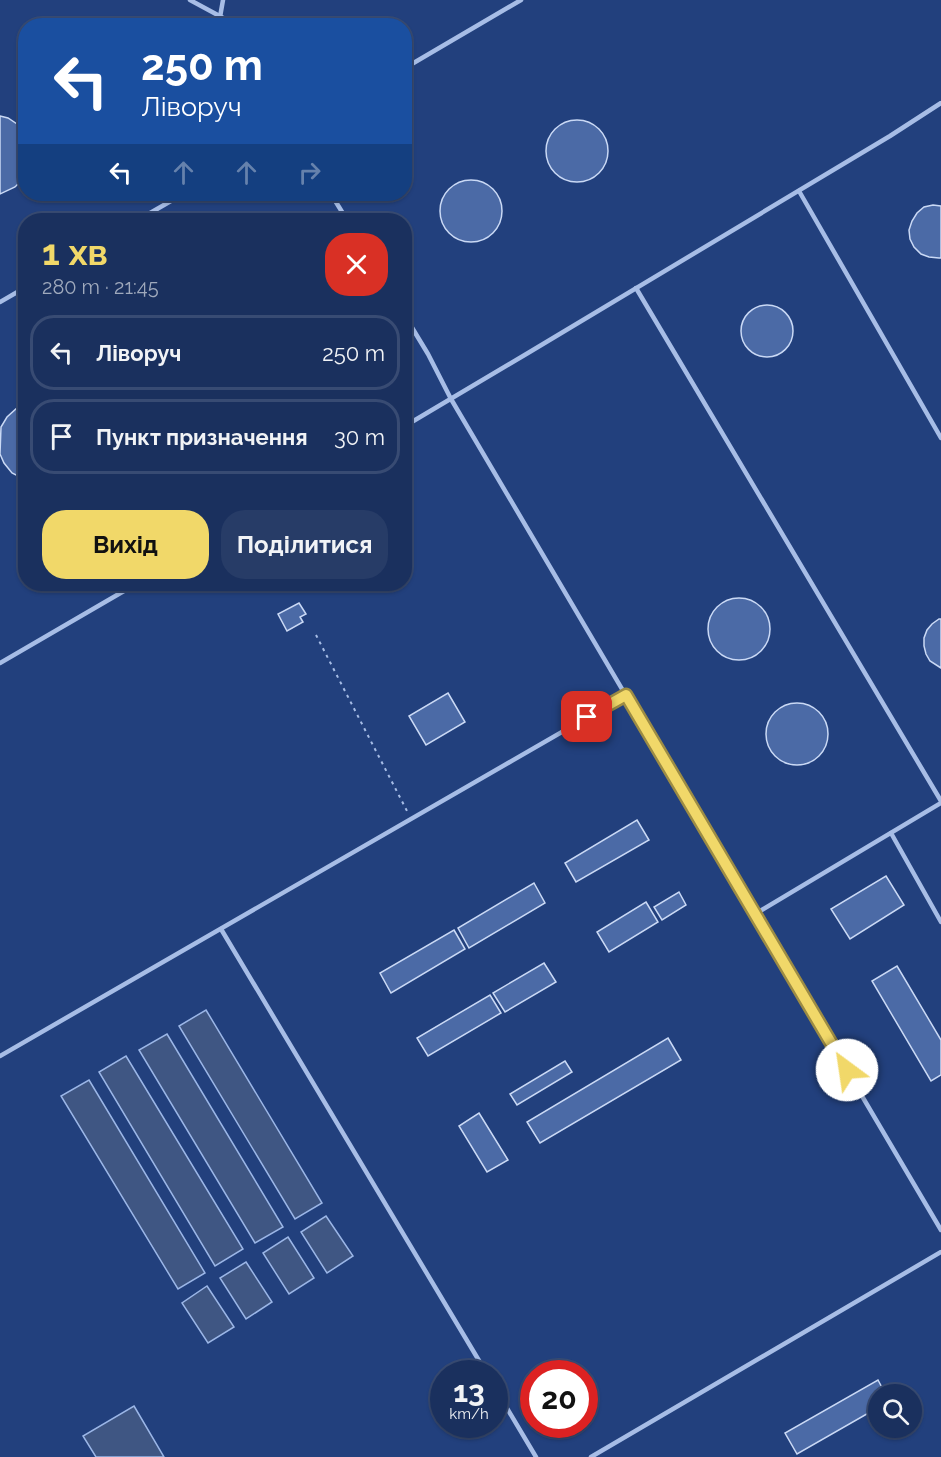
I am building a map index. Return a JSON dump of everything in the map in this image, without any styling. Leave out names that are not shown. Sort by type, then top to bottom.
[{"type":"lane","points":[[190,0],[220,17],[223,0]]},
{"type":"lane","points":[[412,64],[521,0]]},
{"type":"lane","points":[[412,422],[941,104]]},
{"type":"lane","points":[[799,191],[941,438]]},
{"type":"lane","points":[[150,213],[171,201]]},
{"type":"lane","points":[[636,288],[941,802],[755,914]]},
{"type":"lane","points":[[0,302],[18,292]]},
{"type":"lane","points":[[412,328],[451,399],[941,1230]]},
{"type":"lane","points":[[0,663],[124,591]]},
{"type":"lane","points":[[0,1056],[626,695]]},
{"type":"lane","points":[[891,833],[941,922]]},
{"type":"lane","points":[[221,928],[479,1360]]},
{"type":"lane","points":[[591,1457],[941,1252]]},
{"type":"lane","points":[[508,1410],[536,1457]]},
{"type":"path","points":[[316,635],[411,818]]},
{"type":"water","points":[[206,1010],[322,1203],[295,1219],[179,1026]]},
{"type":"water","points":[[167,1034],[283,1227],[255,1243],[139,1050]]},
{"type":"water","points":[[126,1056],[243,1249],[215,1266],[99,1072]]},
{"type":"water","points":[[89,1080],[205,1273],[178,1289],[61,1096]]},
{"type":"water","points":[[326,1216],[353,1256],[327,1273],[301,1232]]},
{"type":"water","points":[[288,1237],[314,1278],[289,1294],[263,1253]]},
{"type":"water","points":[[246,1262],[272,1302],[246,1319],[220,1278]]},
{"type":"water","points":[[207,1286],[234,1327],[208,1343],[182,1303]]},
{"type":"water","points":[[134,1406],[164,1457],[96,1457],[83,1436]]},
{"type":"building","points":[[0,116],[18,125],[18,184],[0,194]]},
{"type":"building","points":[[577,120],[599,129],[608,151],[599,173],[577,182],[555,173],[546,151],[555,129]]},
{"type":"building","points":[[471,180],[493,189],[502,211],[493,233],[471,242],[449,233],[440,211],[449,189]]},
{"type":"building","points":[[941,206],[941,258],[921,254],[910,239],[909,230],[917,213],[924,207]]},
{"type":"building","points":[[762,305],[772,305],[786,312],[793,331],[786,350],[772,357],[762,357],[752,353],[745,346],[741,336],[741,326],[745,316],[752,309]]},
{"type":"building","points":[[17,408],[18,476],[12,473],[0,454],[1,427],[7,417]]},
{"type":"building","points":[[739,598],[761,607],[770,629],[761,651],[739,660],[717,651],[708,629],[717,607]]},
{"type":"building","points":[[299,603],[306,614],[300,617],[303,622],[287,631],[278,614]]},
{"type":"building","points":[[941,619],[941,668],[930,661],[924,646],[927,630]]},
{"type":"building","points":[[448,693],[465,722],[426,745],[409,716]]},
{"type":"building","points":[[797,703],[819,712],[828,734],[819,756],[797,765],[775,756],[766,734],[775,712]]},
{"type":"building","points":[[637,820],[649,840],[576,882],[565,863]]},
{"type":"building","points":[[886,876],[904,905],[850,939],[831,909]]},
{"type":"building","points":[[534,883],[545,903],[469,948],[458,928]]},
{"type":"building","points":[[679,892],[686,905],[662,920],[654,907]]},
{"type":"building","points":[[646,902],[658,922],[609,952],[597,932]]},
{"type":"building","points":[[454,930],[465,949],[391,993],[380,973]]},
{"type":"building","points":[[544,963],[556,982],[505,1012],[493,993]]},
{"type":"building","points":[[897,966],[941,1040],[941,1075],[931,1081],[872,981]]},
{"type":"building","points":[[490,995],[501,1013],[428,1056],[417,1038]]},
{"type":"building","points":[[668,1038],[681,1060],[540,1143],[527,1122]]},
{"type":"building","points":[[565,1061],[572,1072],[517,1105],[510,1094]]},
{"type":"building","points":[[479,1113],[508,1160],[487,1172],[459,1126]]},
{"type":"building","points":[[868,1386],[868,1413],[797,1454],[785,1433]]},
{"type":"route","points":[[587,717],[626,695],[847,1070]]}]
